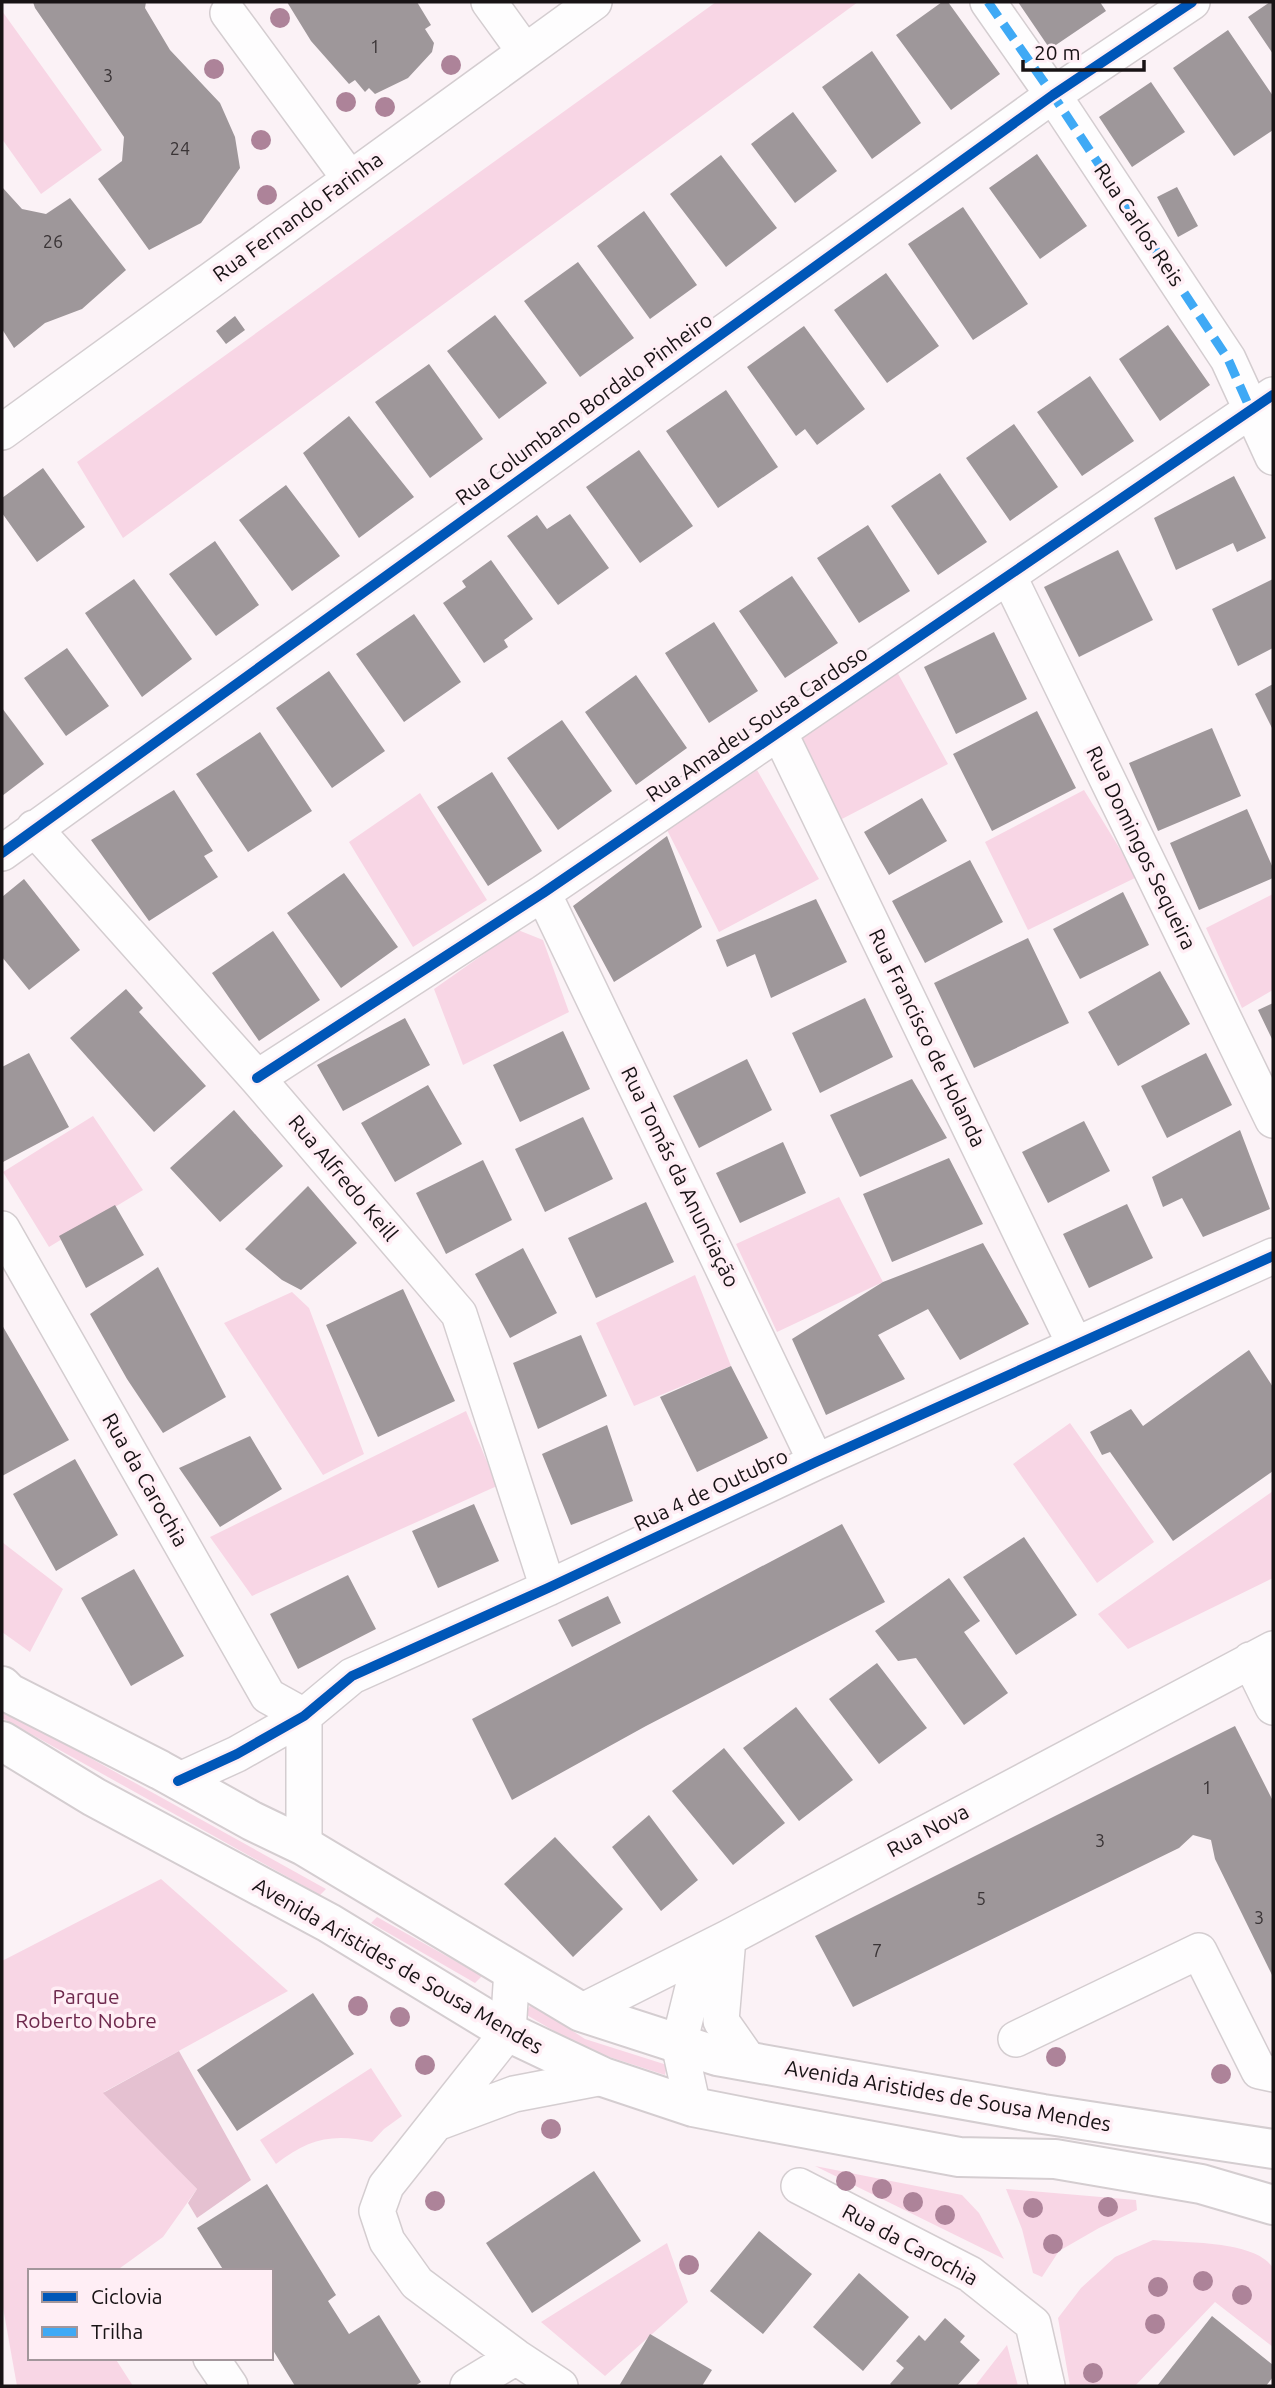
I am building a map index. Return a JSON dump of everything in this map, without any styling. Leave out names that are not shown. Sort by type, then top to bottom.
[{"type":"main road","name":"Avenida Aristides de Sousa Mendes","points":[[2,1686],[9,1693],[251,1821],[304,1846],[581,2012],[717,2056],[1043,2114],[1273,2149]]},
{"type":"main road","name":"Avenida Aristides de Sousa Mendes","points":[[2,1741],[94,1797],[329,1923],[508,2032],[603,2077],[692,2107],[959,2157],[1055,2160],[1201,2184],[1259,2201]]},
{"type":"main road","points":[[1259,2201],[1273,2225]]},
{"type":"street","points":[[489,2],[525,52]]},
{"type":"street","name":"Rua Fernando Farinha","points":[[2,432],[594,2]]},
{"type":"street","name":"Rua Carlos Reis","points":[[988,2],[1228,359],[1262,403],[1273,457]]},
{"type":"street","name":"Rua Columbano Bordalo Pinheiro","points":[[2,853],[1053,95],[1192,2]]},
{"type":"street","points":[[228,13],[350,179]]},
{"type":"street","name":"Rua Amadeu Sousa Cardoso","points":[[257,1078],[543,893],[1262,403]]},
{"type":"street","name":"Rua Domingos Sequeira","points":[[1009,577],[1273,1120]]},
{"type":"street","name":"Rua Francisco de Holanda","points":[[779,732],[1075,1345]]},
{"type":"street","name":"Rua Alfredo Keill","points":[[34,828],[257,1078],[459,1314],[548,1588]]},
{"type":"street","name":"Rua Tomás da Anunciação","points":[[543,893],[816,1462]]},
{"type":"street","name":"Rua da Carochia","points":[[2,1229],[268,1696],[304,1716]]},
{"type":"street","name":"Rua 4 de Outubro","points":[[178,1781],[237,1754],[304,1716],[352,1676],[548,1588],[816,1462],[1273,1256]]},
{"type":"street","points":[[1262,1654],[1273,1707]]},
{"type":"street","name":"Rua Nova","points":[[581,2012],[715,1944],[1262,1654]]},
{"type":"street","points":[[304,1716],[304,1846]]},
{"type":"street","points":[[692,2107],[679,2044],[715,1944]]},
{"type":"street","points":[[715,1944],[721,2021],[749,2062]]},
{"type":"street","points":[[1016,2039],[1199,1951],[1259,2071],[1273,2074]]},
{"type":"street","points":[[512,1970],[508,2032],[386,2186],[377,2211],[387,2241],[417,2283],[516,2357],[560,2386]]},
{"type":"street","points":[[439,2122],[514,2094],[603,2077]]},
{"type":"street","name":"Rua da Carochia","points":[[799,2186],[970,2274],[1033,2324],[1047,2386]]},
{"type":"street","points":[[468,2386],[516,2357]]},
{"type":"street","points":[[212,2360],[230,2386]]},
{"type":"green space","points":[[716,2],[858,2],[123,538],[77,462]]},
{"type":"green space","points":[[2,11],[102,150],[41,194],[2,139]]},
{"type":"green space","points":[[896,670],[948,764],[838,821],[799,732]]},
{"type":"green space","points":[[757,770],[819,879],[719,932],[667,830]]},
{"type":"green space","points":[[1084,790],[1137,877],[1028,930],[985,842]]},
{"type":"green space","points":[[420,793],[487,900],[413,947],[349,842]]},
{"type":"green space","points":[[1273,894],[1273,990],[1242,1008],[1206,928]]},
{"type":"green space","points":[[518,930],[543,940],[569,1012],[463,1065],[434,989]]},
{"type":"green space","points":[[93,1116],[143,1190],[49,1247],[3,1172]]},
{"type":"green space","points":[[839,1197],[883,1282],[777,1332],[736,1244]]},
{"type":"green space","points":[[695,1275],[731,1366],[634,1406],[596,1323]]},
{"type":"green space","points":[[292,1292],[309,1308],[364,1454],[323,1475],[224,1323]]},
{"type":"green space","points":[[466,1411],[497,1486],[252,1596],[210,1537]]},
{"type":"green space","points":[[1070,1423],[1154,1542],[1097,1583],[1013,1464]]},
{"type":"green space","points":[[1273,1491],[1273,1578],[1128,1649],[1098,1614]]},
{"type":"green space","points":[[2,1542],[63,1589],[30,1652],[2,1632]]},
{"type":"green space","points":[[2,1709],[326,1889],[320,1895],[2,1718]]},
{"type":"green space","name":"Parque Roberto Nobre","points":[[161,1879],[288,1991],[104,2092],[197,2189],[163,2237],[119,2269],[28,2269],[28,2360],[116,2360],[133,2386],[17,2386],[2,2302],[2,1961]]},
{"type":"green space","points":[[377,1917],[482,1976],[475,1983],[371,1923]]},
{"type":"green space","points":[[531,2004],[585,2039],[667,2065],[665,2075],[585,2049],[525,2014]]},
{"type":"green space","points":[[371,2068],[402,2116],[372,2142],[345,2138],[321,2140],[299,2149],[276,2164],[260,2140]]},
{"type":"green space","points":[[815,2166],[962,2195],[979,2213],[1004,2259]]},
{"type":"green space","points":[[1006,2189],[1136,2200],[1137,2210],[1059,2251],[1042,2277],[1033,2273],[1022,2229]]},
{"type":"green space","points":[[1153,2240],[1236,2248],[1264,2259],[1273,2268],[1273,2347],[1215,2302],[1135,2386],[1070,2386],[1058,2318],[1081,2288],[1115,2257]]},
{"type":"green space","points":[[667,2243],[688,2302],[605,2376],[541,2322]]},
{"type":"green space","points":[[1007,2345],[1018,2386],[975,2386]]},
{"type":"shaded area","points":[[179,2051],[251,2180],[197,2218],[188,2203],[197,2189],[103,2093]]},
{"type":"building","points":[[33,2],[146,2],[145,8],[170,50],[220,103],[235,137],[240,168],[201,223],[149,250],[98,179],[122,161],[124,137]]},
{"type":"building","points":[[287,2],[417,2],[431,25],[425,29],[434,43],[432,52],[408,78],[375,94],[369,88],[365,92],[355,80],[349,84],[311,41]]},
{"type":"building","points":[[942,2],[948,2],[1000,74],[951,110],[896,35]]},
{"type":"building","points":[[1018,2],[1100,2],[1106,11],[1050,49]]},
{"type":"building","points":[[1273,2],[1273,54],[1248,17]]},
{"type":"building","points":[[1228,30],[1273,96],[1273,130],[1234,156],[1173,68]]},
{"type":"building","points":[[872,51],[921,123],[872,159],[822,87]]},
{"type":"building","points":[[1151,82],[1185,132],[1132,167],[1099,117]]},
{"type":"building","points":[[793,112],[837,171],[795,203],[751,144]]},
{"type":"building","points":[[1037,154],[1087,226],[1040,259],[989,188]]},
{"type":"building","points":[[721,155],[777,228],[726,267],[670,194]]},
{"type":"building","points":[[2,187],[22,209],[46,214],[70,198],[126,270],[82,309],[45,323],[14,348],[2,329]]},
{"type":"building","points":[[1177,187],[1198,226],[1178,237],[1157,197]]},
{"type":"building","points":[[963,207],[1028,304],[973,340],[908,244]]},
{"type":"building","points":[[644,211],[697,285],[650,319],[597,246]]},
{"type":"building","points":[[578,262],[634,338],[580,377],[524,301]]},
{"type":"building","points":[[886,273],[939,346],[887,383],[834,310]]},
{"type":"building","points":[[495,315],[547,383],[499,419],[447,351]]},
{"type":"building","points":[[235,316],[245,330],[226,344],[216,331]]},
{"type":"building","points":[[1168,325],[1210,385],[1160,421],[1119,359]]},
{"type":"building","points":[[804,326],[865,409],[817,445],[805,429],[796,436],[747,367]]},
{"type":"building","points":[[429,364],[483,439],[430,478],[375,402]]},
{"type":"building","points":[[1090,376],[1134,441],[1082,476],[1037,412]]},
{"type":"building","points":[[726,390],[778,467],[718,508],[666,431]]},
{"type":"building","points":[[349,416],[414,497],[359,538],[303,453]]},
{"type":"building","points":[[1014,424],[1058,487],[1010,521],[966,458]]},
{"type":"building","points":[[639,450],[693,526],[640,563],[586,487]]},
{"type":"building","points":[[43,468],[85,527],[37,562],[2,513],[2,498]]},
{"type":"building","points":[[940,473],[987,542],[938,575],[891,506]]},
{"type":"building","points":[[1234,476],[1266,538],[1237,552],[1233,543],[1176,570],[1154,518]]},
{"type":"building","points":[[286,485],[340,556],[292,591],[239,520]]},
{"type":"building","points":[[570,514],[609,568],[558,605],[507,536],[537,515],[547,529]]},
{"type":"building","points":[[868,525],[910,591],[859,623],[817,558]]},
{"type":"building","points":[[215,541],[259,605],[216,636],[169,574]]},
{"type":"building","points":[[1118,550],[1153,620],[1079,657],[1044,587]]},
{"type":"building","points":[[491,560],[533,619],[504,640],[508,647],[484,663],[443,603],[466,587],[462,581]]},
{"type":"building","points":[[792,576],[838,643],[785,678],[739,611]]},
{"type":"building","points":[[134,579],[192,659],[142,697],[85,613]]},
{"type":"building","points":[[1273,579],[1273,648],[1238,666],[1212,609]]},
{"type":"building","points":[[414,614],[461,682],[404,722],[356,654]]},
{"type":"building","points":[[714,622],[758,691],[709,723],[665,653]]},
{"type":"building","points":[[994,632],[1027,699],[956,734],[924,667]]},
{"type":"building","points":[[67,648],[109,706],[66,736],[24,678]]},
{"type":"building","points":[[329,671],[385,751],[332,788],[276,708]]},
{"type":"building","points":[[636,675],[687,748],[636,785],[585,712]]},
{"type":"building","points":[[1273,684],[1273,730],[1255,694]]},
{"type":"building","points":[[2,708],[44,764],[2,796]]},
{"type":"building","points":[[1037,711],[1076,788],[992,831],[953,754]]},
{"type":"building","points":[[562,720],[612,791],[558,830],[507,758]]},
{"type":"building","points":[[1212,728],[1241,796],[1158,831],[1129,763]]},
{"type":"building","points":[[260,732],[312,811],[248,852],[196,774]]},
{"type":"building","points":[[492,772],[542,851],[488,886],[437,807]]},
{"type":"building","points":[[174,790],[213,851],[204,856],[218,877],[149,921],[91,840]]},
{"type":"building","points":[[922,798],[947,841],[889,875],[864,832]]},
{"type":"building","points":[[1247,809],[1273,868],[1273,878],[1199,910],[1170,843]]},
{"type":"building","points":[[667,836],[702,927],[614,982],[573,906]]},
{"type":"building","points":[[970,860],[1003,922],[925,963],[892,901]]},
{"type":"building","points":[[344,873],[398,947],[341,988],[287,913]]},
{"type":"building","points":[[24,879],[80,950],[29,990],[2,957],[2,897]]},
{"type":"building","points":[[1123,892],[1149,945],[1080,979],[1053,929]]},
{"type":"building","points":[[816,899],[847,962],[771,998],[755,954],[727,967],[716,940]]},
{"type":"building","points":[[273,931],[320,1000],[259,1041],[212,973]]},
{"type":"building","points":[[1028,938],[1069,1023],[974,1068],[934,983]]},
{"type":"building","points":[[1160,971],[1190,1024],[1118,1066],[1088,1012]]},
{"type":"building","points":[[126,989],[143,1008],[139,1012],[206,1086],[154,1132],[70,1038]]},
{"type":"building","points":[[865,998],[893,1057],[820,1093],[792,1033]]},
{"type":"building","points":[[1273,1003],[1273,1041],[1258,1010]]},
{"type":"building","points":[[405,1018],[430,1065],[343,1111],[317,1065]]},
{"type":"building","points":[[563,1031],[590,1089],[520,1122],[493,1065]]},
{"type":"building","points":[[29,1053],[69,1127],[3,1162],[2,1067]]},
{"type":"building","points":[[1206,1053],[1232,1105],[1167,1138],[1141,1086]]},
{"type":"building","points":[[747,1059],[772,1110],[699,1148],[673,1096]]},
{"type":"building","points":[[912,1079],[947,1138],[860,1177],[830,1115]]},
{"type":"building","points":[[428,1085],[462,1144],[395,1182],[361,1123]]},
{"type":"building","points":[[234,1110],[283,1166],[220,1222],[170,1168]]},
{"type":"building","points":[[583,1117],[613,1179],[545,1212],[515,1149]]},
{"type":"building","points":[[1084,1121],[1110,1171],[1048,1203],[1022,1152]]},
{"type":"building","points":[[1240,1130],[1270,1209],[1203,1237],[1182,1198],[1163,1207],[1152,1177]]},
{"type":"building","points":[[783,1142],[806,1193],[740,1223],[716,1173]]},
{"type":"building","points":[[949,1158],[983,1224],[892,1262],[863,1194]]},
{"type":"building","points":[[483,1160],[512,1220],[446,1254],[416,1193]]},
{"type":"building","points":[[308,1186],[357,1243],[301,1290],[282,1280],[245,1249]]},
{"type":"building","points":[[646,1202],[674,1262],[596,1298],[568,1238]]},
{"type":"building","points":[[1127,1204],[1153,1258],[1089,1288],[1063,1234]]},
{"type":"building","points":[[115,1205],[144,1255],[86,1288],[59,1236]]},
{"type":"building","points":[[983,1243],[1029,1324],[960,1360],[928,1309],[878,1335],[905,1379],[826,1415],[792,1339],[883,1282]]},
{"type":"building","points":[[523,1248],[557,1313],[510,1338],[475,1274]]},
{"type":"building","points":[[158,1267],[226,1397],[163,1433],[127,1379],[90,1314]]},
{"type":"building","points":[[403,1289],[455,1401],[378,1437],[326,1325]]},
{"type":"building","points":[[2,1325],[69,1440],[2,1476]]},
{"type":"building","points":[[581,1335],[607,1396],[538,1429],[513,1363]]},
{"type":"building","points":[[1249,1350],[1273,1387],[1273,1471],[1173,1541],[1110,1452],[1102,1455],[1090,1432],[1131,1409],[1143,1426]]},
{"type":"building","points":[[731,1366],[768,1438],[697,1472],[660,1397]]},
{"type":"building","points":[[607,1425],[633,1501],[571,1525],[542,1454]]},
{"type":"building","points":[[250,1436],[282,1489],[220,1527],[179,1468]]},
{"type":"building","points":[[75,1459],[118,1535],[56,1571],[13,1494]]},
{"type":"building","points":[[474,1504],[499,1561],[438,1588],[412,1531]]},
{"type":"building","points":[[842,1524],[885,1602],[646,1726],[512,1800],[472,1719]]},
{"type":"building","points":[[1024,1537],[1077,1615],[1016,1655],[963,1577]]},
{"type":"building","points":[[134,1569],[184,1656],[131,1686],[81,1598]]},
{"type":"building","points":[[348,1575],[376,1629],[298,1669],[270,1614]]},
{"type":"building","points":[[949,1578],[980,1621],[964,1632],[1008,1693],[964,1725],[916,1658],[898,1661],[875,1631]]},
{"type":"building","points":[[608,1596],[621,1623],[572,1647],[558,1620]]},
{"type":"building","points":[[877,1663],[927,1728],[879,1764],[829,1699]]},
{"type":"building","points":[[796,1707],[853,1780],[799,1821],[743,1748]]},
{"type":"building","points":[[1235,1726],[1273,1801],[1273,1977],[1215,1859],[1211,1840],[1193,1835],[1179,1848],[853,2007],[815,1936]]},
{"type":"building","points":[[724,1748],[785,1823],[733,1865],[672,1791]]},
{"type":"building","points":[[649,1815],[698,1880],[661,1911],[612,1847]]},
{"type":"building","points":[[555,1837],[623,1909],[573,1957],[504,1884]]},
{"type":"building","points":[[313,1993],[354,2054],[237,2131],[197,2070]]},
{"type":"building","points":[[594,2171],[641,2241],[532,2313],[486,2243]]},
{"type":"building","points":[[267,2184],[336,2295],[328,2301],[349,2334],[379,2315],[421,2382],[415,2386],[295,2386],[273,2350],[273,2269],[223,2269],[197,2228]]},
{"type":"building","points":[[759,2231],[812,2274],[763,2334],[710,2291]]},
{"type":"building","points":[[859,2273],[909,2317],[863,2371],[813,2327]]},
{"type":"building","points":[[1212,2316],[1273,2365],[1273,2377],[1266,2386],[1157,2386]]},
{"type":"building","points":[[945,2318],[965,2336],[960,2342],[980,2360],[957,2386],[892,2386],[890,2384],[904,2368],[896,2361],[919,2335],[925,2341]]},
{"type":"building","points":[[650,2334],[712,2370],[702,2386],[619,2386]]},
{"type":"marked path","points":[[988,2],[1228,359],[1251,411]]},
{"type":"cycle path","points":[[2,853],[1053,95],[1192,2]]},
{"type":"cycle path","points":[[257,1078],[543,893],[1273,395]]},
{"type":"cycle path","points":[[178,1781],[237,1754],[304,1716],[352,1676],[548,1588],[816,1462],[1273,1256]]}]
